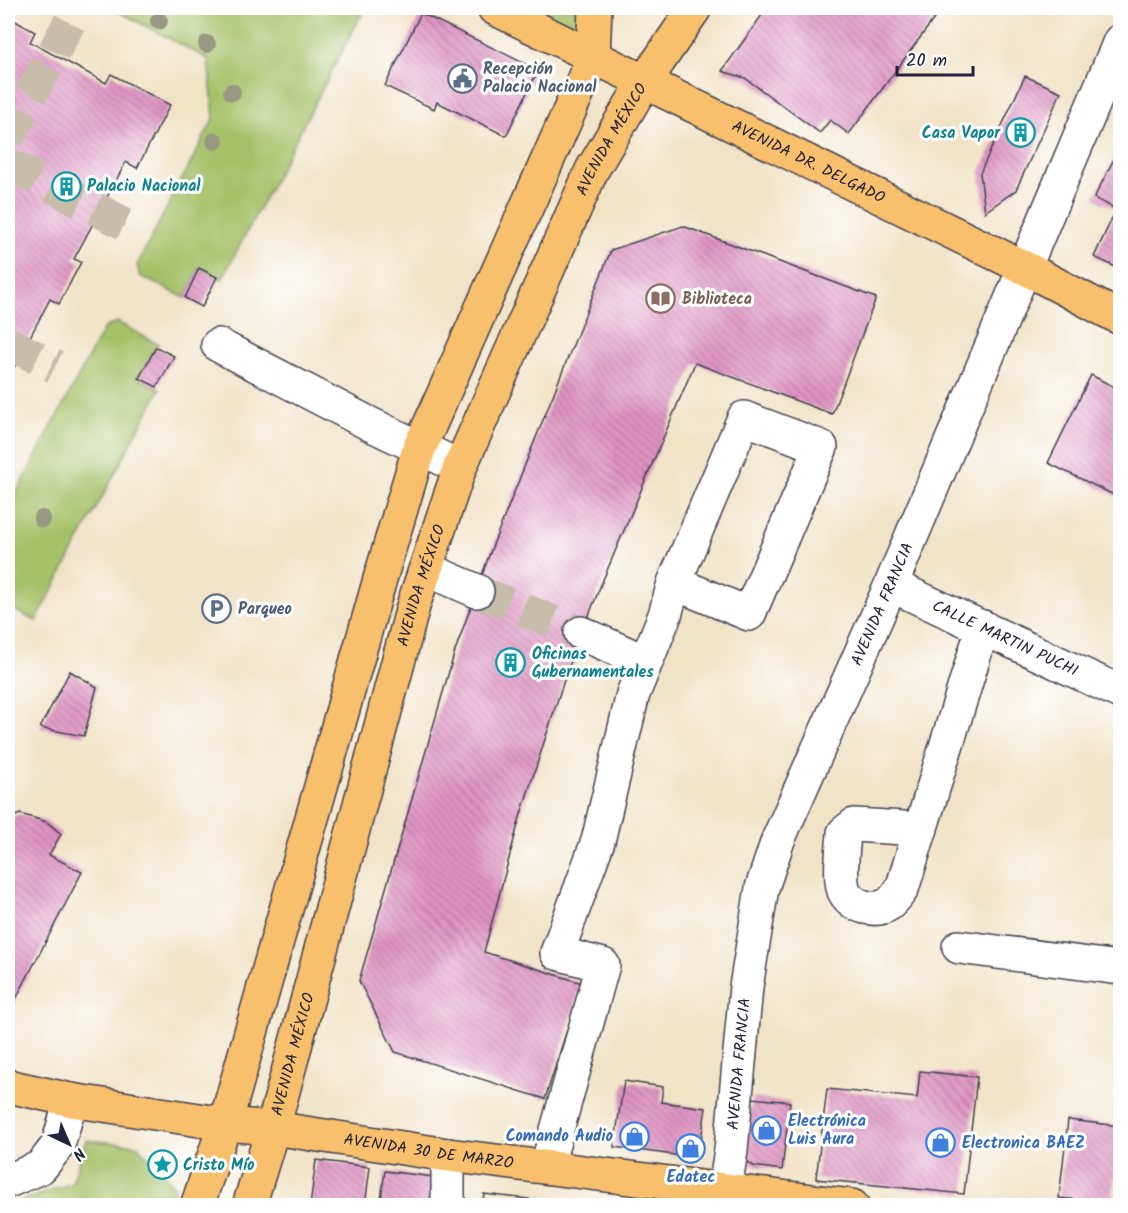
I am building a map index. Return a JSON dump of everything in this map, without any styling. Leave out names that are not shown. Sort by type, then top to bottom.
[{"type":"main road","name":"AVENIDA DR. DELGADO","points":[[494,8],[1025,268],[1120,318]]},
{"type":"main road","points":[[197,1206],[225,1124],[419,449],[593,58],[595,8]]},
{"type":"main road","name":"AVENIDA MÉXICO","points":[[249,1206],[273,1128],[414,603],[460,467],[592,170],[645,81],[695,8]]},
{"type":"main road","name":"AVENIDA 30 DE MARZO","points":[[8,1086],[71,1101],[225,1124],[273,1128],[448,1155],[852,1206]]},
{"type":"street","name":"AVENIDA FRANCIA","points":[[725,1189],[731,1150],[746,987],[762,888],[778,840],[891,585],[1120,41]]},
{"type":"street","points":[[218,345],[419,449],[460,467]]},
{"type":"street","points":[[547,1166],[603,965],[557,953],[598,841],[633,694],[674,583],[744,418],[821,447],[749,614],[674,583]]},
{"type":"street","points":[[426,569],[477,591]]},
{"type":"street","name":"CALLE MARTIN PUCHI","points":[[891,585],[1120,692]]},
{"type":"street","points":[[921,829],[983,627]]},
{"type":"street","points":[[581,633],[645,662]]},
{"type":"street","points":[[959,948],[1120,968]]},
{"type":"street","points":[[8,1181],[41,1167],[58,1145],[71,1101]]},
{"type":"street","points":[[448,1155],[448,1206]]},
{"type":"green space","points":[[112,8],[365,8],[222,279],[199,268],[185,298],[140,276],[137,265],[214,118],[208,59]]},
{"type":"green space","points":[[506,8],[578,8],[580,45]]},
{"type":"green space","points":[[117,322],[158,344],[139,378],[160,389],[36,621],[8,607],[8,509],[104,328]]},
{"type":"green space","points":[[86,1140],[137,1145],[175,1187],[168,1205],[10,1205],[72,1183]]},
{"type":"building","points":[[767,8],[942,8],[849,134],[830,120],[820,133],[745,78],[722,71]]},
{"type":"building","name":"Recepción Palacio Nacional","points":[[421,13],[538,70],[506,136],[437,102],[434,109],[385,86]]},
{"type":"building","name":"Palacio Nacional","points":[[8,17],[35,32],[30,42],[106,83],[111,74],[170,105],[137,168],[126,162],[74,259],[81,262],[59,304],[50,299],[8,379]]},
{"type":"building","name":"Casa Vapor","points":[[1025,76],[1061,92],[1016,190],[985,212],[980,173]]},
{"type":"building","points":[[1114,159],[1120,162],[1120,211],[1094,198]]},
{"type":"building","points":[[1115,212],[1120,214],[1120,269],[1094,257]]},
{"type":"building","name":"Oficinas Gubernamentales","points":[[683,226],[876,298],[832,414],[695,363],[600,587],[566,674],[520,817],[484,952],[582,983],[545,1099],[395,1052],[359,981],[455,651],[491,550],[611,250]]},
{"type":"building","points":[[199,268],[217,277],[202,307],[185,298]]},
{"type":"building","points":[[156,347],[174,356],[157,387],[139,378]]},
{"type":"building","points":[[1091,375],[1120,390],[1120,498],[1048,463]]},
{"type":"building","points":[[70,671],[97,687],[84,736],[40,728]]},
{"type":"building","points":[[20,814],[47,822],[61,834],[49,855],[82,872],[8,1014],[8,819]]},
{"type":"building","points":[[920,1071],[977,1077],[964,1194],[816,1179],[827,1089],[917,1098]]},
{"type":"building","points":[[624,1081],[663,1087],[661,1102],[706,1108],[698,1158],[614,1147]]},
{"type":"building","name":"Electrónica Luis Aura","points":[[752,1098],[790,1102],[782,1170],[753,1166],[745,1159]]},
{"type":"building","points":[[1068,1120],[1120,1126],[1112,1203],[1059,1198]]},
{"type":"building","points":[[316,1160],[370,1167],[365,1206],[310,1206]]},
{"type":"building","points":[[385,1171],[442,1178],[439,1206],[380,1206]]},
{"type":"building","points":[[484,1194],[529,1199],[528,1206],[482,1206]]},
{"type":"tunnel","points":[[8,138],[74,14]]},
{"type":"tunnel","points":[[8,164],[131,227]]},
{"type":"tunnel","points":[[8,343],[55,367]]},
{"type":"tunnel","points":[[477,591],[581,633]]},
{"type":"place","name":"Recepción Palacio Nacional","points":[[462,78]]},
{"type":"place","name":"Casa Vapor","points":[[1021,133]]},
{"type":"place","name":"Palacio Nacional","points":[[66,186]]},
{"type":"place","name":"Biblioteca","points":[[661,299]]},
{"type":"place","name":"Parqueo","points":[[217,609]]},
{"type":"place","name":"Oficinas Gubernamentales","points":[[511,663]]},
{"type":"place","name":"Electrónica Luis Aura","points":[[767,1130]]},
{"type":"place","name":"Comando Audio","points":[[634,1136]]},
{"type":"place","name":"Electronica BAEZ","points":[[941,1143]]},
{"type":"place","name":"Edatec","points":[[691,1149]]},
{"type":"place","name":"Cristo Mío","points":[[162,1165]]}]
